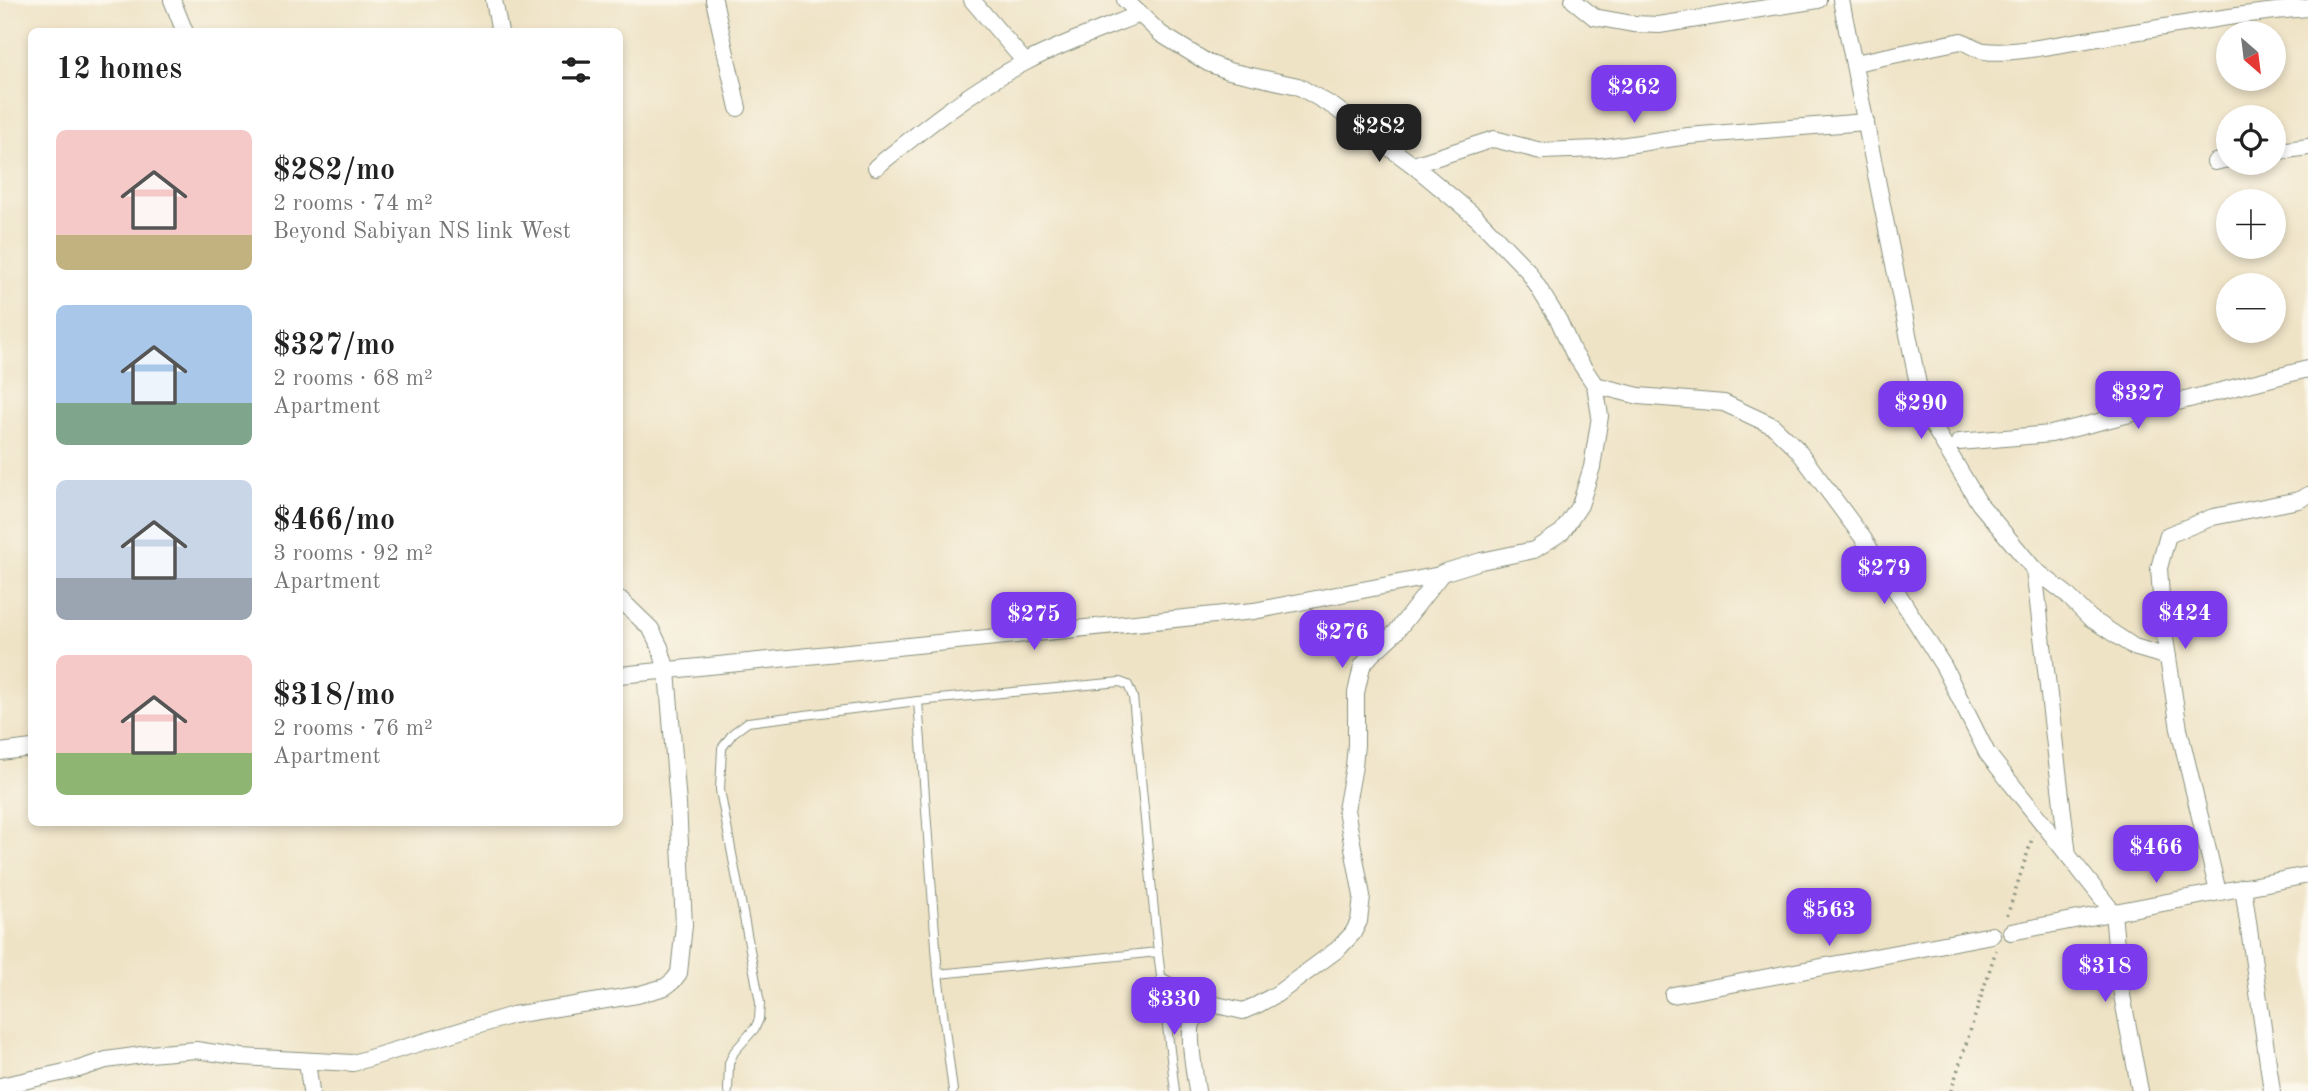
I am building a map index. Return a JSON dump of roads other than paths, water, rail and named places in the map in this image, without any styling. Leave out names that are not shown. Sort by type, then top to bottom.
[{"type":"street","points":[[172,0],[184,28]]},
{"type":"street","points":[[494,0],[499,28]]},
{"type":"street","points":[[972,0],[1025,62]]},
{"type":"street","points":[[623,676],[1254,611],[1440,575],[1481,561],[1534,550],[1562,532],[1580,505],[1592,467],[1600,416],[1595,385],[1579,363],[1559,321],[1528,271],[1477,218],[1413,165],[1334,107],[1298,86],[1242,74],[1208,63],[1161,34],[1125,0]]},
{"type":"street","points":[[1573,0],[1594,17],[1633,24],[1659,25],[1818,0]]},
{"type":"street","points":[[1841,0],[1923,409],[1979,503],[2034,569],[2065,593],[2090,618],[2112,633],[2134,647],[2168,657]]},
{"type":"street","points":[[716,1],[738,108]]},
{"type":"street","points":[[1855,63],[1961,41],[1978,50],[1989,52],[2068,43],[2269,11],[2308,8]]},
{"type":"street","points":[[876,167],[927,126],[1025,62],[1140,14]]},
{"type":"street","points":[[1413,165],[1494,139],[1541,151],[1599,149],[1688,136],[1866,122]]},
{"type":"street","points":[[2286,150],[2308,147]]},
{"type":"street","points":[[1959,442],[2051,434],[2308,369]]},
{"type":"street","points":[[1595,385],[1639,396],[1724,403],[1773,426],[1797,449],[1863,538],[1944,667],[1987,753],[2113,912],[2119,979],[2140,1091]]},
{"type":"street","points":[[2218,892],[2179,729],[2163,625],[2159,568],[2168,535],[2213,517],[2299,500],[2308,495]]},
{"type":"street","points":[[2034,569],[2068,856]]},
{"type":"street","points":[[1197,1091],[1192,1025],[1198,1016],[1212,1004],[1243,1011],[1277,994],[1338,949],[1353,933],[1359,921],[1362,895],[1346,810],[1356,745],[1359,678],[1367,660],[1396,632],[1440,575]]},
{"type":"street","points":[[0,1086],[79,1069],[106,1060],[196,1050],[242,1057],[307,1061],[343,1063],[365,1060],[513,1014],[637,995],[665,987],[673,981],[679,972],[684,925],[667,671],[651,629],[623,602]]},
{"type":"street","points":[[0,752],[28,748]]},
{"type":"street","points":[[2008,927],[2113,912],[2308,875]]},
{"type":"street","points":[[2243,887],[2272,1091]]},
{"type":"street","points":[[1673,995],[1994,942]]},
{"type":"street","points":[[307,1061],[311,1091]]},
{"type":"lane","points":[[727,1091],[729,1063],[734,1052],[755,1027],[759,1019],[760,1003],[720,790],[722,748],[733,733],[748,722],[918,701],[1120,681],[1128,685],[1133,697],[1174,1091]]},
{"type":"lane","points":[[918,701],[938,974],[953,1091]]},
{"type":"lane","points":[[938,974],[1158,952]]},
{"type":"lane","points":[[1161,977],[1212,1004]]}]
